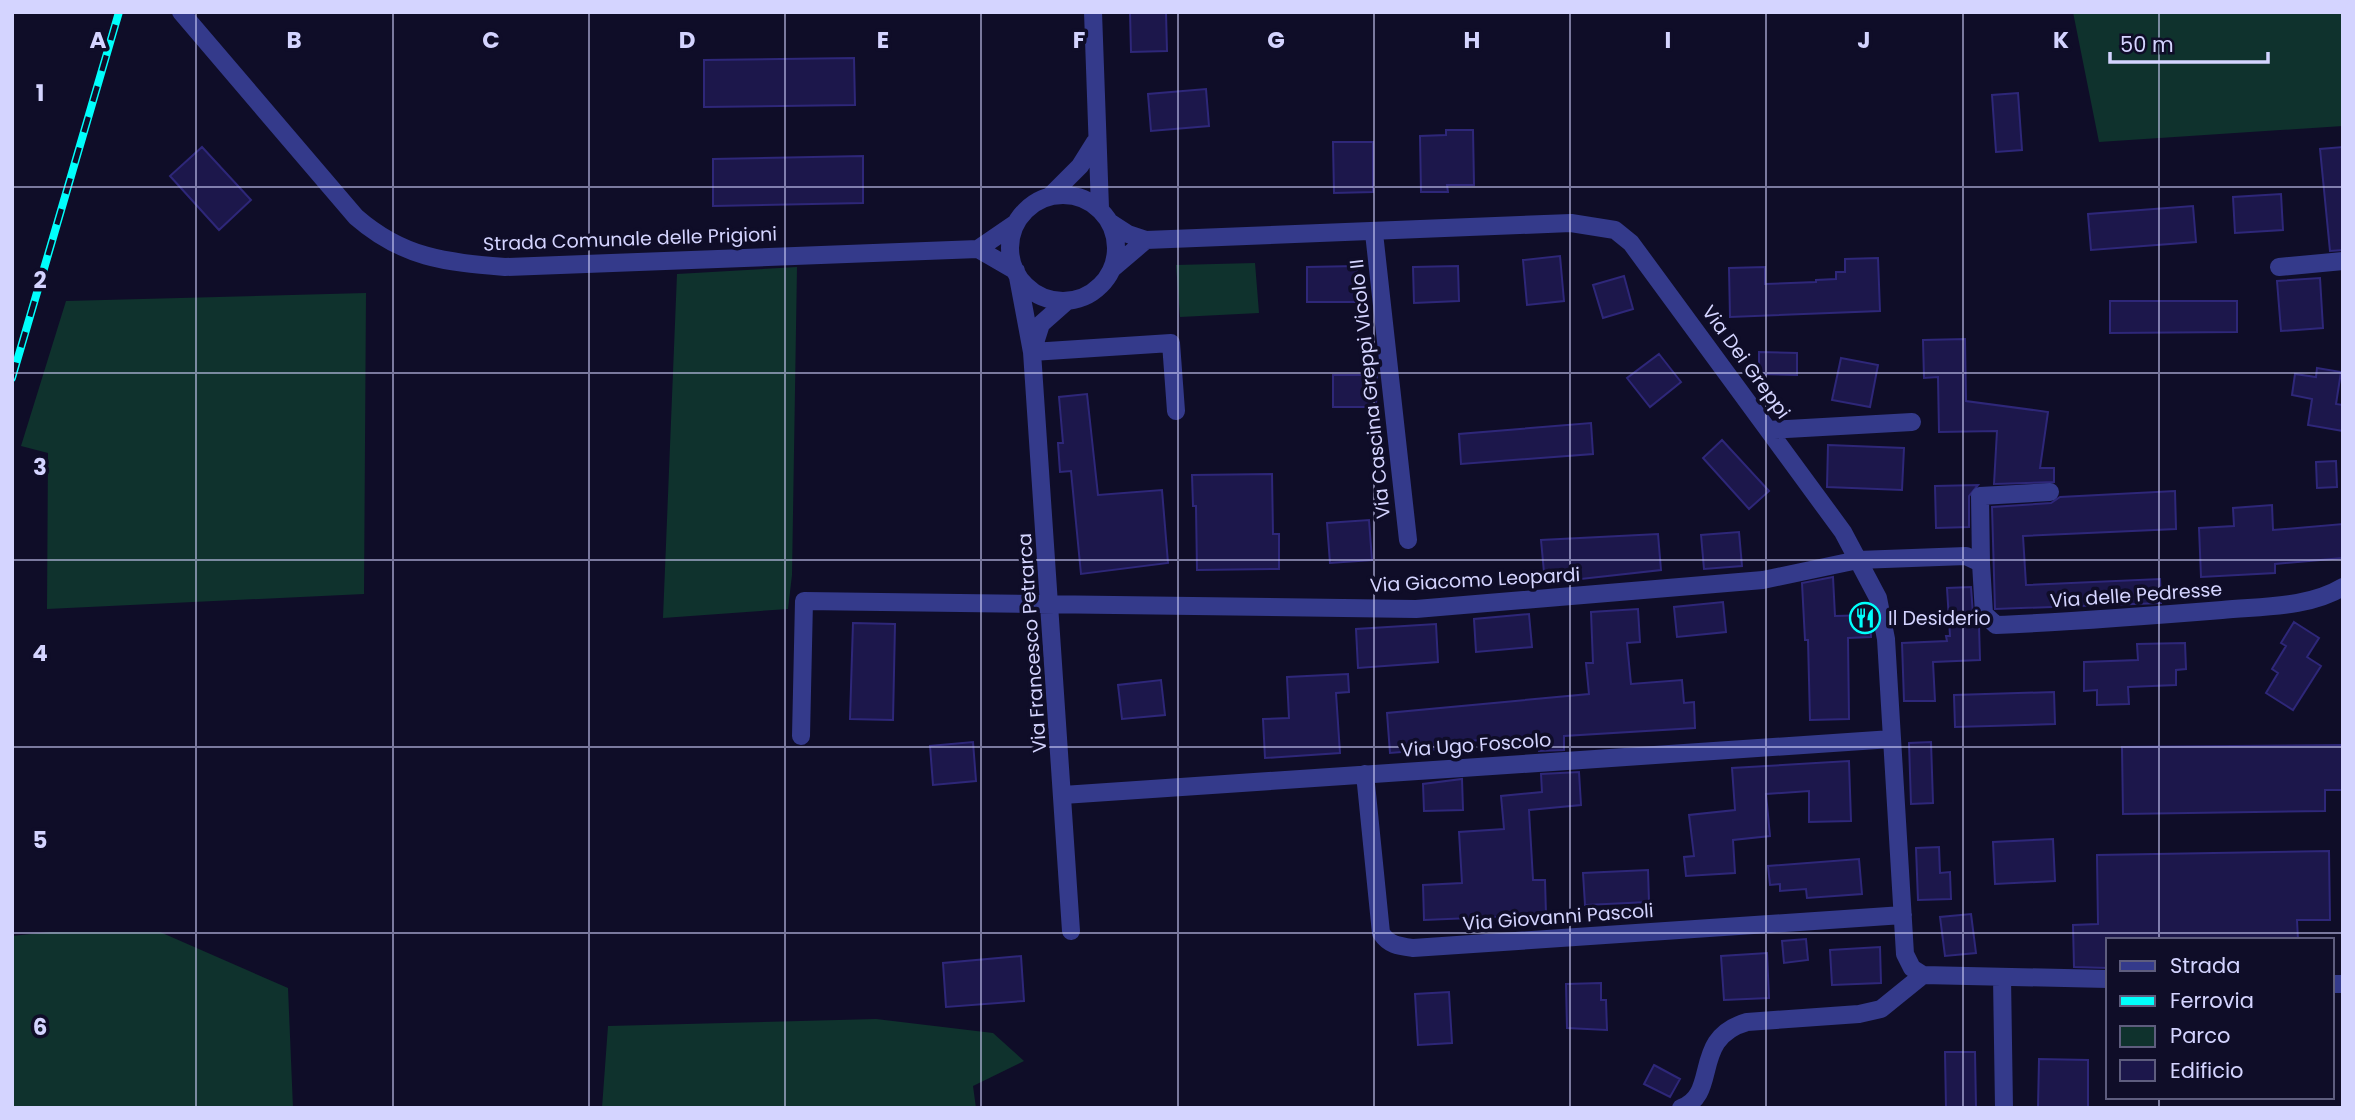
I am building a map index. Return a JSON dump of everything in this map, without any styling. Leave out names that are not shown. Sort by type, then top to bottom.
[{"type":"street","name":"Strada Comunale delle Prigioni","points":[[181,12],[356,217],[389,243],[437,261],[505,267],[978,249]]},
{"type":"street","points":[[1093,12],[1099,117],[1095,142],[1100,208]]},
{"type":"street","points":[[1017,274],[1010,242],[1016,223],[1024,212],[1050,196],[1080,166],[1095,142]]},
{"type":"street","points":[[1050,196],[1069,194],[1084,198],[1100,208],[1111,223],[1116,239],[1112,269]]},
{"type":"street","points":[[1016,223],[978,249],[1017,274],[1031,290],[1048,299],[1067,301],[1093,292],[1112,269],[1146,240]]},
{"type":"street","points":[[1111,223],[1128,234],[1146,240]]},
{"type":"street","name":"Via Dei Greppi","points":[[1146,240],[1572,223],[1615,230],[1646,259],[1843,532],[1878,598],[1886,639],[1905,954],[1912,968],[1923,975]]},
{"type":"street","name":"Via Cascina Greppi Vicolo II","points":[[1374,233],[1408,540]]},
{"type":"street","points":[[2278,267],[2343,261]]},
{"type":"street","name":"Via Francesco Petrarca","points":[[1017,274],[1032,352],[1072,931]]},
{"type":"street","name":"Via Francesco Petrarca","points":[[1032,352],[1041,324],[1067,301]]},
{"type":"street","points":[[1032,352],[1171,343],[1176,411]]},
{"type":"street","points":[[1769,430],[1912,422]]},
{"type":"street","name":"Via delle Pedresse","points":[[2050,492],[1980,496],[1984,614],[1996,625],[2157,615],[2300,602],[2330,595],[2343,587]]},
{"type":"street","points":[[1858,560],[1966,556],[1981,563]]},
{"type":"street","name":"Via Giacomo Leopardi","points":[[801,736],[804,601],[1416,609],[1763,580],[1858,560]]},
{"type":"street","name":"Via Ugo Foscolo","points":[[1063,795],[1892,738]]},
{"type":"street","name":"Via Giovanni Pascoli","points":[[1365,774],[1381,933],[1388,943],[1399,946],[1413,948],[1903,915]]},
{"type":"street","points":[[1681,1108],[1697,1096],[1715,1042],[1731,1027],[1747,1022],[1859,1014],[1881,1009],[1923,975],[2106,979]]},
{"type":"street","points":[[2002,977],[2004,1108]]},
{"type":"green space","points":[[2073,12],[2343,12],[2343,126],[2099,142]]},
{"type":"green space","points":[[1255,263],[1259,313],[1180,317],[1176,265]]},
{"type":"green space","points":[[797,267],[792,575],[788,609],[663,618],[677,274]]},
{"type":"green space","points":[[366,293],[364,594],[47,609],[48,453],[21,446],[66,301]]},
{"type":"green space","points":[[50,932],[160,932],[288,988],[293,1108],[12,1108],[12,936]]},
{"type":"green space","points":[[876,1019],[993,1033],[1024,1061],[973,1086],[976,1108],[602,1108],[608,1026]]},
{"type":"building","points":[[1130,12],[1166,12],[1167,51],[1131,52]]},
{"type":"building","points":[[854,58],[855,105],[704,107],[704,60]]},
{"type":"building","points":[[1206,89],[1209,126],[1151,131],[1148,94]]},
{"type":"building","points":[[2018,93],[2022,150],[1996,152],[1992,95]]},
{"type":"building","points":[[1446,130],[1473,130],[1474,185],[1447,185],[1448,192],[1421,192],[1420,136],[1446,135]]},
{"type":"building","points":[[1333,142],[1373,142],[1373,192],[1334,193]]},
{"type":"building","points":[[202,147],[251,200],[219,230],[170,176]]},
{"type":"building","points":[[2343,147],[2343,250],[2330,251],[2320,149]]},
{"type":"building","points":[[863,156],[863,203],[713,206],[713,159]]},
{"type":"building","points":[[2281,194],[2283,230],[2235,233],[2233,197]]},
{"type":"building","points":[[2193,206],[2196,242],[2091,250],[2088,214]]},
{"type":"building","points":[[1560,256],[1564,301],[1527,305],[1523,260]]},
{"type":"building","points":[[1878,258],[1880,311],[1730,317],[1729,268],[1765,267],[1765,284],[1816,282],[1836,279],[1836,272],[1845,272],[1845,259]]},
{"type":"building","points":[[1357,266],[1357,302],[1307,302],[1307,267]]},
{"type":"building","points":[[1458,266],[1459,301],[1414,303],[1413,267]]},
{"type":"building","points":[[1624,276],[1633,309],[1603,318],[1593,285]]},
{"type":"building","points":[[2320,278],[2323,328],[2281,331],[2277,281]]},
{"type":"building","points":[[2110,301],[2237,301],[2237,332],[2110,333]]},
{"type":"building","points":[[1965,339],[1966,401],[2048,412],[2040,468],[2054,468],[2054,482],[1994,484],[1997,431],[1939,432],[1938,377],[1924,378],[1923,340]]},
{"type":"building","points":[[1759,352],[1797,353],[1797,375],[1759,374]]},
{"type":"building","points":[[1659,354],[1681,382],[1650,407],[1627,378]]},
{"type":"building","points":[[1841,358],[1878,365],[1870,407],[1832,400]]},
{"type":"building","points":[[2317,368],[2341,372],[2336,404],[2343,405],[2343,431],[2308,425],[2312,399],[2292,395],[2295,374],[2316,377]]},
{"type":"building","points":[[1333,375],[1377,375],[1376,407],[1333,407]]},
{"type":"building","points":[[1087,394],[1098,495],[1162,490],[1168,563],[1081,574],[1071,471],[1060,472],[1058,443],[1063,443],[1059,397]]},
{"type":"building","points":[[1591,423],[1593,454],[1461,464],[1459,434]]},
{"type":"building","points":[[1722,440],[1769,491],[1749,509],[1703,458]]},
{"type":"building","points":[[1828,445],[1904,448],[1902,490],[1827,487]]},
{"type":"building","points":[[2336,461],[2337,487],[2317,488],[2316,462]]},
{"type":"building","points":[[1272,474],[1273,534],[1279,534],[1279,569],[1197,570],[1196,506],[1193,506],[1192,475]]},
{"type":"building","points":[[1978,485],[1969,496],[1969,527],[1936,528],[1935,486]]},
{"type":"building","points":[[2175,491],[2176,529],[2023,536],[2026,585],[2160,579],[2161,603],[1995,609],[1992,507],[2051,503],[2060,497]]},
{"type":"building","points":[[2272,505],[2273,530],[2343,524],[2343,558],[2275,564],[2275,573],[2201,577],[2199,528],[2234,526],[2233,508]]},
{"type":"building","points":[[1369,520],[1372,560],[1330,563],[1327,523]]},
{"type":"building","points":[[1739,532],[1742,566],[1704,569],[1701,535]]},
{"type":"building","points":[[1658,534],[1661,570],[1545,583],[1541,540]]},
{"type":"building","points":[[1833,577],[1835,616],[1870,615],[1871,637],[1848,638],[1849,719],[1810,720],[1808,640],[1805,640],[1802,583]]},
{"type":"building","points":[[1971,587],[1973,615],[1979,625],[1980,660],[1933,662],[1935,701],[1904,701],[1902,643],[1947,641],[1946,636],[1950,636],[1947,588]]},
{"type":"building","points":[[1723,602],[1726,632],[1677,637],[1674,607]]},
{"type":"building","points":[[1638,609],[1640,642],[1627,643],[1631,684],[1682,680],[1684,703],[1694,702],[1695,728],[1564,736],[1564,750],[1539,751],[1538,741],[1527,741],[1527,737],[1439,743],[1439,749],[1390,753],[1387,713],[1589,694],[1586,663],[1593,663],[1591,612]]},
{"type":"building","points":[[1529,614],[1532,647],[1476,652],[1474,619]]},
{"type":"building","points":[[2294,622],[2319,638],[2307,657],[2321,666],[2293,710],[2266,693],[2278,673],[2272,669],[2286,646],[2281,643]]},
{"type":"building","points":[[853,623],[895,624],[893,720],[850,719]]},
{"type":"building","points":[[1436,624],[1438,662],[1358,668],[1356,629]]},
{"type":"building","points":[[2185,643],[2186,669],[2176,670],[2176,685],[2128,687],[2129,704],[2097,705],[2097,690],[2084,691],[2084,662],[2138,660],[2137,644]]},
{"type":"building","points":[[1348,674],[1349,692],[1336,693],[1340,753],[1265,758],[1263,719],[1289,718],[1287,677]]},
{"type":"building","points":[[1161,680],[1165,715],[1122,719],[1118,685]]},
{"type":"building","points":[[2054,692],[2055,724],[1955,727],[1954,695]]},
{"type":"building","points":[[973,742],[976,781],[933,785],[930,746]]},
{"type":"building","points":[[1931,742],[1933,803],[1911,804],[1909,743]]},
{"type":"building","points":[[2343,745],[2343,790],[2325,790],[2325,811],[2123,814],[2122,747]]},
{"type":"building","points":[[1849,761],[1851,821],[1809,822],[1809,791],[1766,794],[1770,836],[1733,840],[1735,873],[1686,876],[1684,857],[1694,856],[1689,815],[1735,810],[1732,768]]},
{"type":"building","points":[[1579,772],[1581,805],[1529,810],[1533,880],[1545,880],[1546,915],[1424,920],[1423,885],[1462,883],[1459,832],[1504,829],[1501,796],[1542,792],[1541,774]]},
{"type":"building","points":[[1462,779],[1463,810],[1424,811],[1423,784]]},
{"type":"building","points":[[2053,839],[2055,881],[1995,884],[1993,842]]},
{"type":"building","points":[[1939,847],[1940,873],[1950,872],[1951,899],[1918,900],[1916,848]]},
{"type":"building","points":[[2329,851],[2330,920],[2297,920],[2298,938],[2106,938],[2106,968],[2074,967],[2073,925],[2098,924],[2097,855]]},
{"type":"building","points":[[1859,859],[1862,894],[1807,898],[1806,889],[1780,891],[1780,884],[1770,885],[1768,866]]},
{"type":"building","points":[[1648,870],[1649,902],[1585,905],[1583,873]]},
{"type":"building","points":[[1971,914],[1976,953],[1945,956],[1940,917]]},
{"type":"building","points":[[1806,939],[1808,960],[1784,963],[1782,941]]},
{"type":"building","points":[[1880,947],[1881,983],[1832,985],[1830,950]]},
{"type":"building","points":[[1767,953],[1769,998],[1724,1000],[1721,956]]},
{"type":"building","points":[[1021,956],[1024,1001],[946,1007],[943,963]]},
{"type":"building","points":[[1601,983],[1601,1000],[1606,1000],[1607,1030],[1567,1028],[1566,984]]},
{"type":"building","points":[[1449,992],[1452,1043],[1418,1045],[1415,994]]},
{"type":"building","points":[[1945,1052],[1975,1052],[1976,1108],[1946,1108]]},
{"type":"building","points":[[2039,1059],[2088,1060],[2088,1108],[2038,1108]]},
{"type":"building","points":[[1654,1065],[1680,1079],[1670,1097],[1644,1084]]},
{"type":"railway","points":[[12,378],[119,12]]},
{"type":"place","name":"Il Desiderio","points":[[1865,618]]}]
